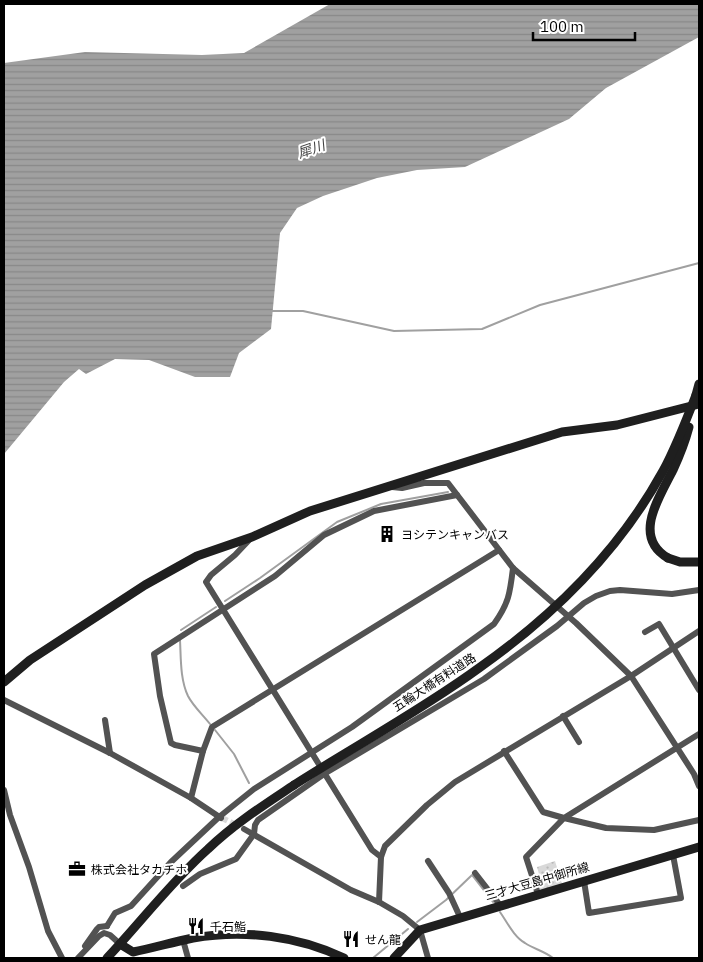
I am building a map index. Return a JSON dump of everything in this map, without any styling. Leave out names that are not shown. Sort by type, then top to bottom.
[{"type":"main road","name":"五輪大橋有料道路","points":[[120,944],[158,900],[209,848],[244,819],[294,785],[479,668],[530,630],[574,589],[613,545],[648,496],[698,400],[699,384]]},
{"type":"main road","points":[[4,682],[30,660],[145,584],[197,556],[252,537],[310,511],[387,486],[562,432],[617,425],[698,400]]},
{"type":"main road","points":[[698,400],[684,444],[653,511],[650,525],[651,540],[659,553],[680,562],[699,562]]},
{"type":"main road","name":"三才大豆島中御所線","points":[[394,958],[420,930],[699,847]]},
{"type":"main road","points":[[107,958],[120,944],[133,952],[183,940],[220,934],[257,934],[300,942],[344,958]]},
{"type":"street","points":[[387,486],[402,488],[424,483],[448,483],[513,568],[568,616],[631,676],[694,774],[699,786]]},
{"type":"street","points":[[203,751],[171,743],[160,696],[154,654],[275,576],[324,535],[374,511],[457,495]]},
{"type":"street","points":[[252,537],[235,555],[211,575],[206,582],[372,850],[381,857]]},
{"type":"street","points":[[191,798],[203,751],[212,727],[499,550]]},
{"type":"street","points":[[107,926],[114,912],[131,906],[171,862],[254,789],[352,727],[494,624],[505,608],[510,594],[513,568]]},
{"type":"street","points":[[183,886],[200,874],[236,859],[254,834],[258,820],[324,774],[484,679],[584,603],[596,596],[620,590],[672,594],[699,590]]},
{"type":"street","points":[[645,632],[659,624],[699,690]]},
{"type":"street","points":[[379,902],[381,857],[385,846],[427,805],[455,782],[631,676],[699,631]]},
{"type":"street","points":[[4,700],[110,753],[191,798],[221,818]]},
{"type":"street","points":[[563,716],[580,742]]},
{"type":"street","points":[[104,720],[110,753]]},
{"type":"street","points":[[538,894],[526,857],[564,818],[699,734]]},
{"type":"street","points":[[504,752],[543,812],[606,828],[654,830],[699,820]]},
{"type":"street","points":[[4,790],[10,815],[29,867],[48,931],[62,958]]},
{"type":"street","points":[[244,829],[351,890],[379,902],[403,916],[420,930],[428,958]]},
{"type":"street","points":[[584,881],[589,912],[681,898],[673,855]]},
{"type":"street","points":[[428,861],[450,896],[460,917]]},
{"type":"street","points":[[475,873],[500,905]]},
{"type":"street","points":[[107,926],[115,934],[120,944]]},
{"type":"street","points":[[79,957],[97,929],[107,926]]},
{"type":"street","points":[[79,957],[104,933],[110,935],[120,944]]},
{"type":"street","points":[[183,940],[188,958]]},
{"type":"shaded area","points":[[555,861],[562,884],[542,890],[539,889],[535,875],[539,874],[537,867]]},
{"type":"water","name":"犀川","points":[[330,4],[699,4],[699,37],[606,88],[569,119],[465,167],[417,170],[377,178],[323,196],[297,208],[280,233],[271,329],[239,353],[230,377],[195,377],[149,360],[115,359],[86,374],[79,369],[64,382],[4,454],[4,63],[85,52],[202,55],[244,53]]},
{"type":"waterway","points":[[272,311],[303,311],[394,331],[482,329],[540,305],[699,263]]},
{"type":"waterway","points":[[225,601],[337,522],[381,504],[448,492]]},
{"type":"waterway","points":[[181,630],[216,607]]},
{"type":"waterway","points":[[180,640],[181,668],[185,689],[188,696],[210,724]]},
{"type":"waterway","points":[[215,730],[234,754],[249,783]]},
{"type":"waterway","points":[[417,922],[446,900],[472,875],[493,902]]},
{"type":"waterway","points":[[500,912],[521,940],[553,958]]},
{"type":"waterway","points":[[373,958],[408,929]]},
{"type":"tunnel","points":[[222,818],[238,826]]},
{"type":"place","name":"ヨシテンキャンバス","points":[[387,534]]},
{"type":"place","name":"株式会社タカチホ","points":[[77,869]]},
{"type":"place","name":"千石鮨","points":[[196,926]]},
{"type":"place","name":"せん龍","points":[[351,939]]}]
